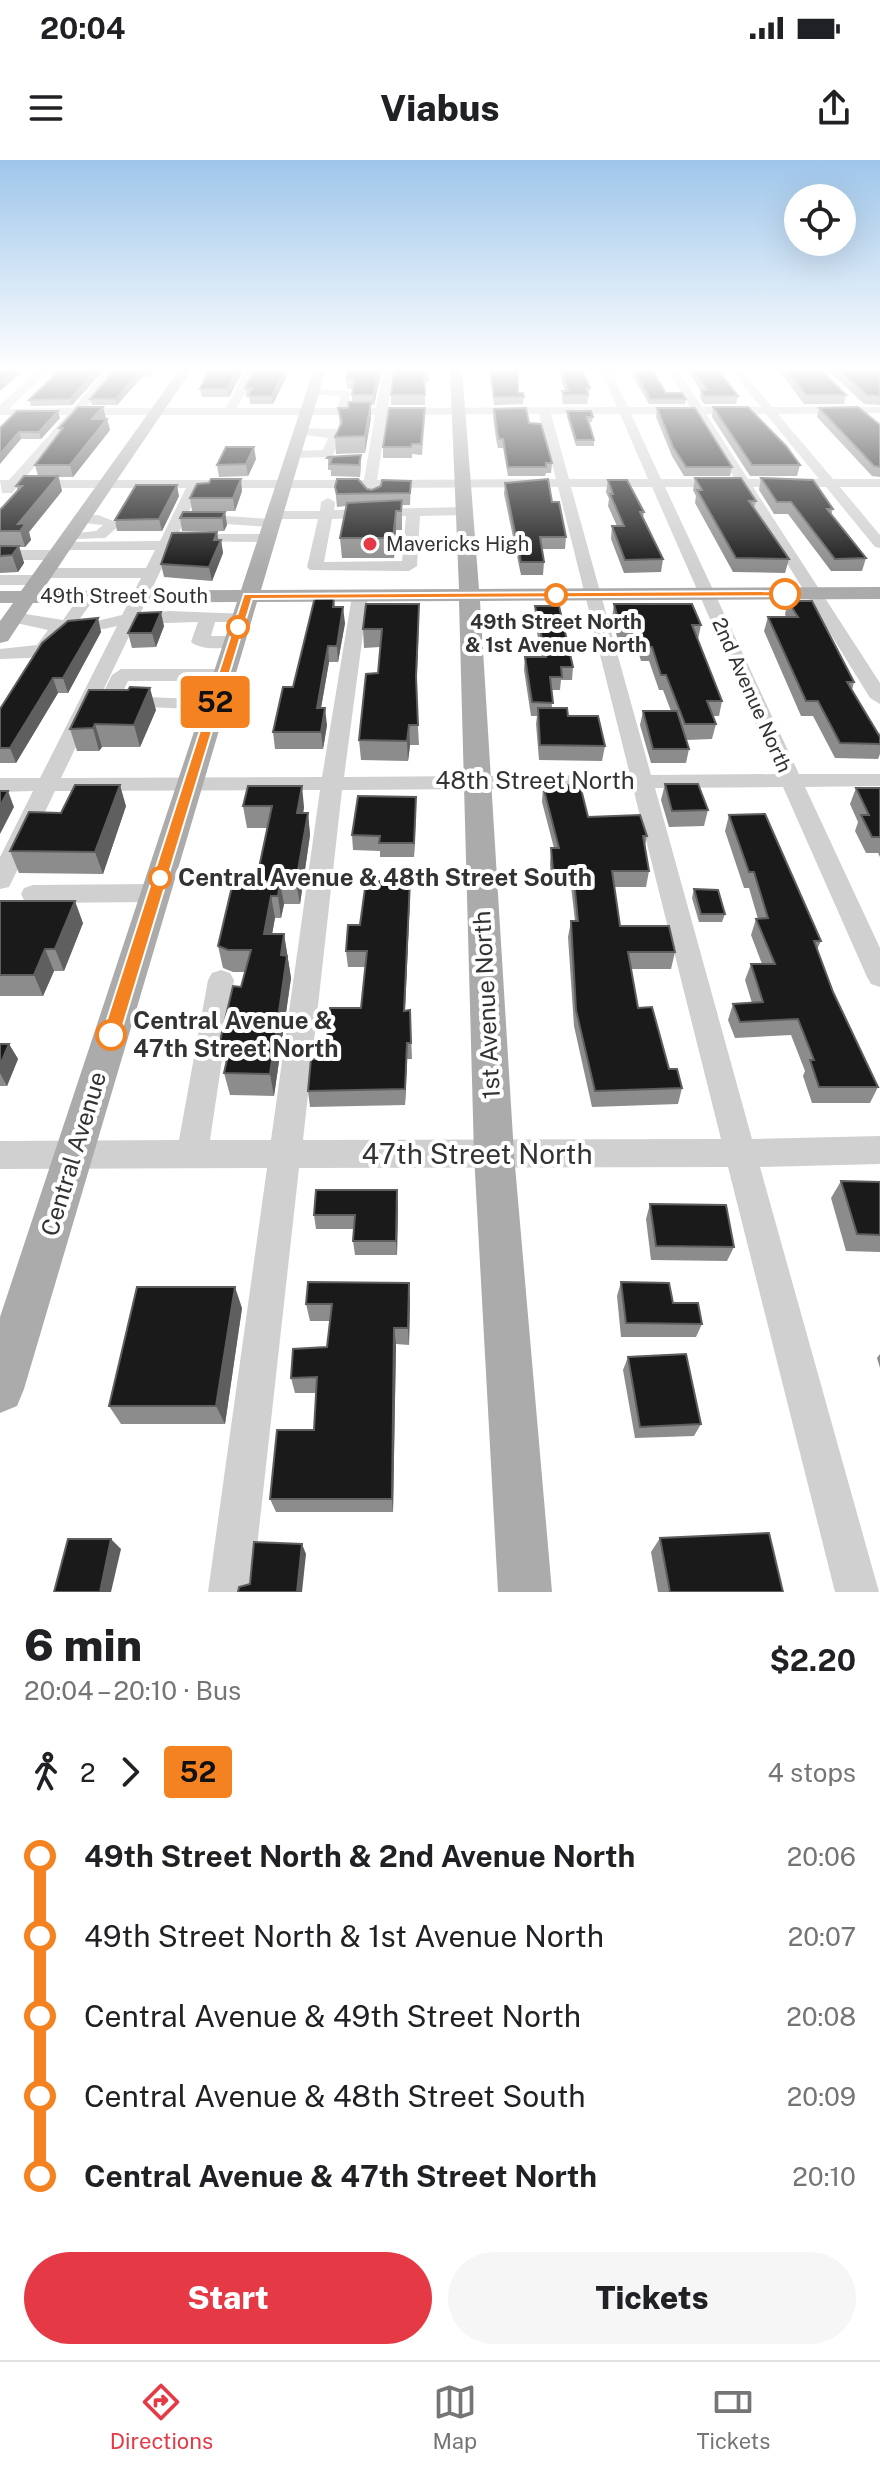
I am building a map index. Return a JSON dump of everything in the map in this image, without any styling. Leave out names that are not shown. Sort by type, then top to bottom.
[{"type":"main road","points":[[0,636],[39,566],[79,519],[139,436]]},
{"type":"main road","name":"Central Avenue","points":[[0,1389],[219,689],[225,618],[270,525],[298,436]]},
{"type":"main road","name":"1st Avenue North","points":[[460,436],[494,1154],[525,1592]]},
{"type":"main road","name":"49th Street South","points":[[0,597],[39,566],[88,596],[198,596],[225,618],[360,596],[880,593]]},
{"type":"street","points":[[0,498],[6,484],[53,436]]},
{"type":"street","points":[[291,458],[328,454],[333,436]]},
{"type":"street","points":[[371,513],[373,494],[368,460],[375,436]]},
{"type":"street","points":[[551,436],[857,1592]]},
{"type":"street","name":"2nd Avenue North","points":[[636,436],[880,977]]},
{"type":"street","points":[[713,436],[880,698]]},
{"type":"street","points":[[791,436],[880,544]]},
{"type":"street","points":[[291,458],[320,462],[336,460]]},
{"type":"street","points":[[320,462],[325,484],[326,515],[315,567],[409,566]]},
{"type":"street","points":[[6,484],[880,483]]},
{"type":"street","points":[[0,881],[195,484]]},
{"type":"street","points":[[0,555],[39,566],[160,554],[243,531],[326,515],[464,511]]},
{"type":"street","points":[[403,596],[404,577],[409,566],[413,512]]},
{"type":"street","points":[[178,518],[234,518],[243,531]]},
{"type":"street","points":[[39,566],[100,535],[114,524],[98,519],[79,519]]},
{"type":"street","points":[[39,566],[160,554]]},
{"type":"street","points":[[0,654],[43,649],[56,630],[67,626],[88,596]]},
{"type":"street","points":[[198,596],[225,618]]},
{"type":"street","points":[[230,1592],[332,783],[360,596]]},
{"type":"street","points":[[13,617],[67,626],[98,626],[128,618],[225,618]]},
{"type":"street","name":"48th Street North","points":[[0,785],[880,780]]},
{"type":"street","points":[[33,894],[156,893]]},
{"type":"street","points":[[192,1155],[221,980]]},
{"type":"street","name":"47th Street North","points":[[0,1155],[880,1150]]},
{"type":"building","points":[[0,436],[16,436],[0,454]]},
{"type":"building","points":[[57,436],[93,436],[70,465],[35,465]]},
{"type":"building","points":[[385,436],[422,436],[421,444],[412,444],[411,447],[383,447]]},
{"type":"building","points":[[498,436],[544,436],[552,463],[546,463],[546,467],[508,467],[503,439]]},
{"type":"building","points":[[575,436],[593,436],[594,440],[576,440]]},
{"type":"building","points":[[668,436],[712,436],[732,467],[686,467]]},
{"type":"building","points":[[732,436],[776,436],[800,465],[752,465]]},
{"type":"building","points":[[845,436],[880,436],[880,467],[874,466]]},
{"type":"building","points":[[226,447],[254,447],[246,464],[217,465]]},
{"type":"building","points":[[361,455],[359,465],[330,464],[332,458],[327,458],[328,457]]},
{"type":"building","points":[[24,476],[58,476],[18,524],[26,523],[20,531],[0,531],[0,510],[22,486],[16,486]]},
{"type":"building","points":[[695,478],[741,478],[756,501],[749,501],[789,559],[736,558],[697,490],[702,490]]},
{"type":"building","points":[[761,478],[813,480],[833,509],[827,509],[866,558],[835,559],[791,502],[777,502]]},
{"type":"building","points":[[211,479],[241,479],[233,498],[190,498],[197,484],[209,483]]},
{"type":"building","points":[[337,479],[358,479],[372,490],[381,486],[382,480],[411,481],[410,493],[337,494]]},
{"type":"building","points":[[548,479],[552,502],[559,502],[566,537],[540,537],[544,562],[521,562],[505,483]]},
{"type":"building","points":[[608,480],[627,480],[663,559],[625,560],[612,526],[624,526],[610,494],[613,494]]},
{"type":"building","points":[[136,485],[177,485],[159,519],[115,520]]},
{"type":"building","points":[[402,500],[401,511],[396,511],[393,538],[340,538],[347,503]]},
{"type":"building","points":[[183,512],[225,512],[222,518],[180,518]]},
{"type":"building","points":[[217,532],[214,540],[221,540],[209,567],[161,564],[172,533]]},
{"type":"building","points":[[0,546],[19,546],[12,555],[0,556]]},
{"type":"building","points":[[315,597],[334,597],[333,607],[343,607],[337,646],[328,646],[317,708],[325,708],[321,732],[273,732],[283,687],[293,687]]},
{"type":"building","points":[[788,601],[812,601],[854,682],[847,682],[880,737],[880,744],[840,743],[818,701],[806,701],[768,617],[798,617]]},
{"type":"building","points":[[366,604],[419,604],[418,725],[409,725],[407,741],[359,740],[366,674],[378,673],[382,629],[363,629]]},
{"type":"building","points":[[614,604],[692,604],[701,625],[692,625],[722,701],[707,701],[716,724],[685,724],[666,675],[661,675],[652,647],[643,646],[638,630],[621,630]]},
{"type":"building","points":[[535,606],[559,606],[573,667],[561,667],[562,677],[550,677],[553,703],[532,702],[525,657],[546,657]]},
{"type":"building","points":[[161,612],[152,633],[128,633],[138,613]]},
{"type":"building","points":[[98,618],[63,678],[53,678],[10,748],[0,748],[0,709],[42,643],[68,621]]},
{"type":"building","points":[[130,687],[150,688],[134,725],[95,724],[93,728],[70,729],[89,690],[128,690]]},
{"type":"building","points":[[538,708],[567,708],[568,716],[598,716],[605,746],[540,745]]},
{"type":"building","points":[[643,711],[677,711],[689,749],[653,749]]},
{"type":"building","points":[[665,784],[698,784],[708,810],[672,811]]},
{"type":"building","points":[[75,785],[120,785],[95,852],[10,851],[29,812],[61,813]]},
{"type":"building","points":[[580,785],[588,817],[640,815],[647,836],[643,836],[649,871],[612,871],[620,926],[669,926],[675,952],[628,952],[638,1008],[652,1007],[669,1069],[677,1069],[682,1088],[595,1091],[576,1010],[571,921],[578,921],[573,870],[553,870],[551,848],[559,848],[543,786]]},
{"type":"building","points":[[248,786],[302,786],[297,813],[308,813],[296,882],[280,882],[278,896],[271,896],[264,934],[284,934],[281,955],[287,956],[270,1074],[224,1073],[231,1042],[220,1041],[233,986],[241,987],[251,950],[228,950],[218,946],[233,882],[256,882],[272,806],[243,806]]},
{"type":"building","points":[[856,788],[880,788],[880,837],[872,837],[861,815],[869,815]]},
{"type":"building","points":[[0,791],[8,791],[0,806]]},
{"type":"building","points":[[358,796],[416,797],[414,843],[379,843],[380,836],[352,835]]},
{"type":"building","points":[[765,814],[821,941],[814,941],[833,992],[878,1087],[819,1087],[810,1060],[814,1060],[798,1019],[740,1022],[733,1004],[763,1002],[751,964],[775,964],[756,919],[768,918],[754,872],[749,872],[729,815]]},
{"type":"building","points":[[366,881],[410,881],[404,1011],[410,1010],[411,1043],[407,1043],[405,1089],[308,1091],[311,1059],[325,1059],[330,1008],[361,1008],[367,951],[346,951],[348,925],[360,925]]},
{"type":"building","points":[[694,889],[718,890],[725,914],[701,914]]},
{"type":"building","points":[[0,901],[75,901],[55,949],[45,949],[34,975],[0,975]]},
{"type":"building","points":[[0,1044],[9,1044],[0,1065]]},
{"type":"building","points":[[841,1181],[880,1182],[880,1235],[857,1234]]},
{"type":"building","points":[[316,1190],[397,1190],[396,1241],[353,1241],[355,1215],[314,1215]]},
{"type":"building","points":[[650,1204],[726,1205],[734,1247],[656,1246]]},
{"type":"building","points":[[308,1282],[409,1283],[408,1328],[394,1328],[392,1499],[270,1499],[277,1430],[314,1430],[317,1377],[291,1378],[293,1349],[327,1347],[332,1304],[306,1304]]},
{"type":"building","points":[[621,1282],[669,1283],[673,1303],[698,1303],[702,1324],[626,1323]]},
{"type":"building","points":[[137,1287],[235,1287],[216,1406],[109,1406]]},
{"type":"building","points":[[686,1354],[701,1424],[640,1427],[628,1357]]},
{"type":"building","points":[[769,1533],[783,1592],[670,1592],[660,1538]]},
{"type":"building","points":[[68,1539],[111,1539],[100,1592],[54,1592]]},
{"type":"building","points":[[254,1542],[302,1544],[297,1592],[238,1592],[239,1587],[250,1584]]},
{"type":"bus line","name":"52","points":[[111,1035],[248,596],[785,594]]},
{"type":"place","name":"Mavericks High","points":[[370,544]]},
{"type":"place","name":"49th Street North & 1st Avenue North","points":[[556,595]]},
{"type":"place","name":"Central Avenue & 48th Street South","points":[[160,878]]},
{"type":"place","name":"Central Avenue & 47th Street North","points":[[111,1035]]}]
